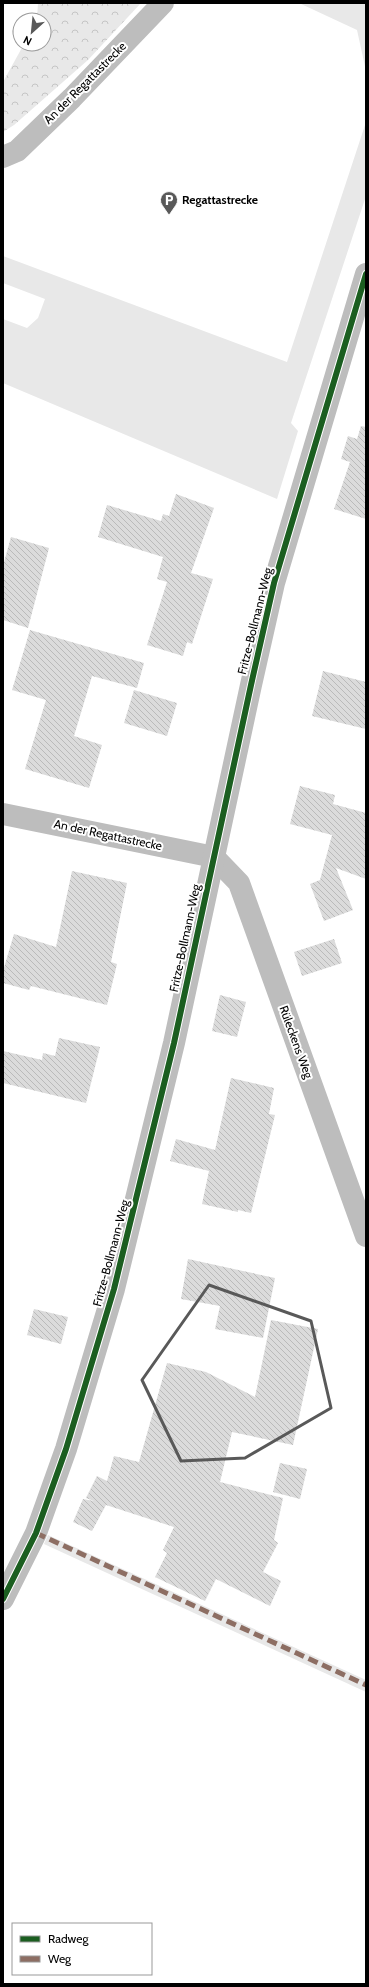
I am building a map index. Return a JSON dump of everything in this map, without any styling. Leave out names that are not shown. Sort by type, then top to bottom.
[{"type":"street","name":"An der Regattastrecke","points":[[3,157],[17,151],[163,3]]},
{"type":"street","name":"Fritze-Bollmann-Weg","points":[[3,1599],[39,1526],[66,1449],[114,1289],[174,1043],[274,583],[366,274]]},
{"type":"street","name":"An der Regattastrecke","points":[[3,814],[214,857]]},
{"type":"street","name":"Rüleckens Weg","points":[[214,857],[239,883],[366,1236]]},
{"type":"highlighted area","points":[[209,1285],[311,1321],[331,1408],[245,1458],[181,1461],[142,1380]]},
{"type":"green space","points":[[38,3],[141,3],[88,60],[14,125],[3,132],[3,82],[20,52],[52,52],[52,12],[37,12]]},
{"type":"green space","points":[[299,3],[366,3],[366,71],[357,30]]},
{"type":"green space","points":[[366,122],[366,196],[291,423],[298,431],[277,499],[3,383],[3,319],[27,328],[38,318],[45,299],[3,283],[3,256],[287,362]]},
{"type":"green space","points":[[48,1535],[366,1680],[366,1692],[44,1544]]},
{"type":"building","points":[[361,426],[366,427],[366,519],[334,509],[350,462],[341,459],[348,436],[357,439]]},
{"type":"building","points":[[176,494],[214,508],[191,573],[213,579],[192,644],[187,642],[183,656],[147,645],[167,582],[157,579],[163,557],[98,537],[107,505],[161,521],[163,514],[169,516]]},
{"type":"building","points":[[11,537],[49,548],[28,628],[3,620],[3,566]]},
{"type":"building","points":[[30,630],[144,663],[137,688],[92,676],[74,736],[102,745],[89,788],[25,769],[46,700],[12,690]]},
{"type":"building","points":[[323,671],[366,682],[366,729],[312,716]]},
{"type":"building","points":[[134,690],[177,703],[167,736],[124,723]]},
{"type":"building","points":[[300,786],[335,795],[333,804],[366,813],[366,879],[336,868],[353,910],[324,921],[310,884],[320,880],[332,835],[290,824]]},
{"type":"building","points":[[72,871],[127,883],[111,962],[117,964],[107,1005],[31,986],[29,990],[3,983],[3,971],[14,934],[56,947]]},
{"type":"building","points":[[334,939],[342,963],[302,976],[294,952]]},
{"type":"building","points":[[220,995],[246,1002],[237,1037],[212,1031]]},
{"type":"building","points":[[59,1038],[100,1047],[86,1103],[3,1083],[3,1051],[42,1060],[43,1053],[55,1056]]},
{"type":"building","points":[[231,1078],[274,1088],[269,1114],[275,1115],[251,1213],[238,1210],[238,1212],[202,1204],[209,1171],[170,1161],[176,1139],[215,1150]]},
{"type":"building","points":[[188,1259],[275,1278],[263,1338],[215,1329],[220,1306],[181,1299]]},
{"type":"building","points":[[34,1309],[68,1317],[61,1344],[27,1335]]},
{"type":"building","points":[[271,1320],[318,1329],[293,1445],[232,1432],[220,1482],[283,1498],[274,1540],[278,1543],[263,1572],[281,1581],[270,1606],[216,1579],[205,1601],[155,1577],[167,1553],[163,1550],[174,1527],[106,1505],[92,1531],[73,1522],[83,1499],[94,1501],[86,1498],[97,1476],[107,1481],[114,1456],[139,1462],[167,1363],[206,1372],[255,1397]]},
{"type":"building","points":[[280,1463],[307,1469],[300,1499],[273,1492]]},
{"type":"marked path","points":[[36,1533],[366,1685]]},
{"type":"cycle path","points":[[3,1599],[36,1533],[66,1449],[114,1289],[174,1043],[274,583],[366,274]]},
{"type":"place","name":"Regattastrecke","points":[[169,215]]}]
